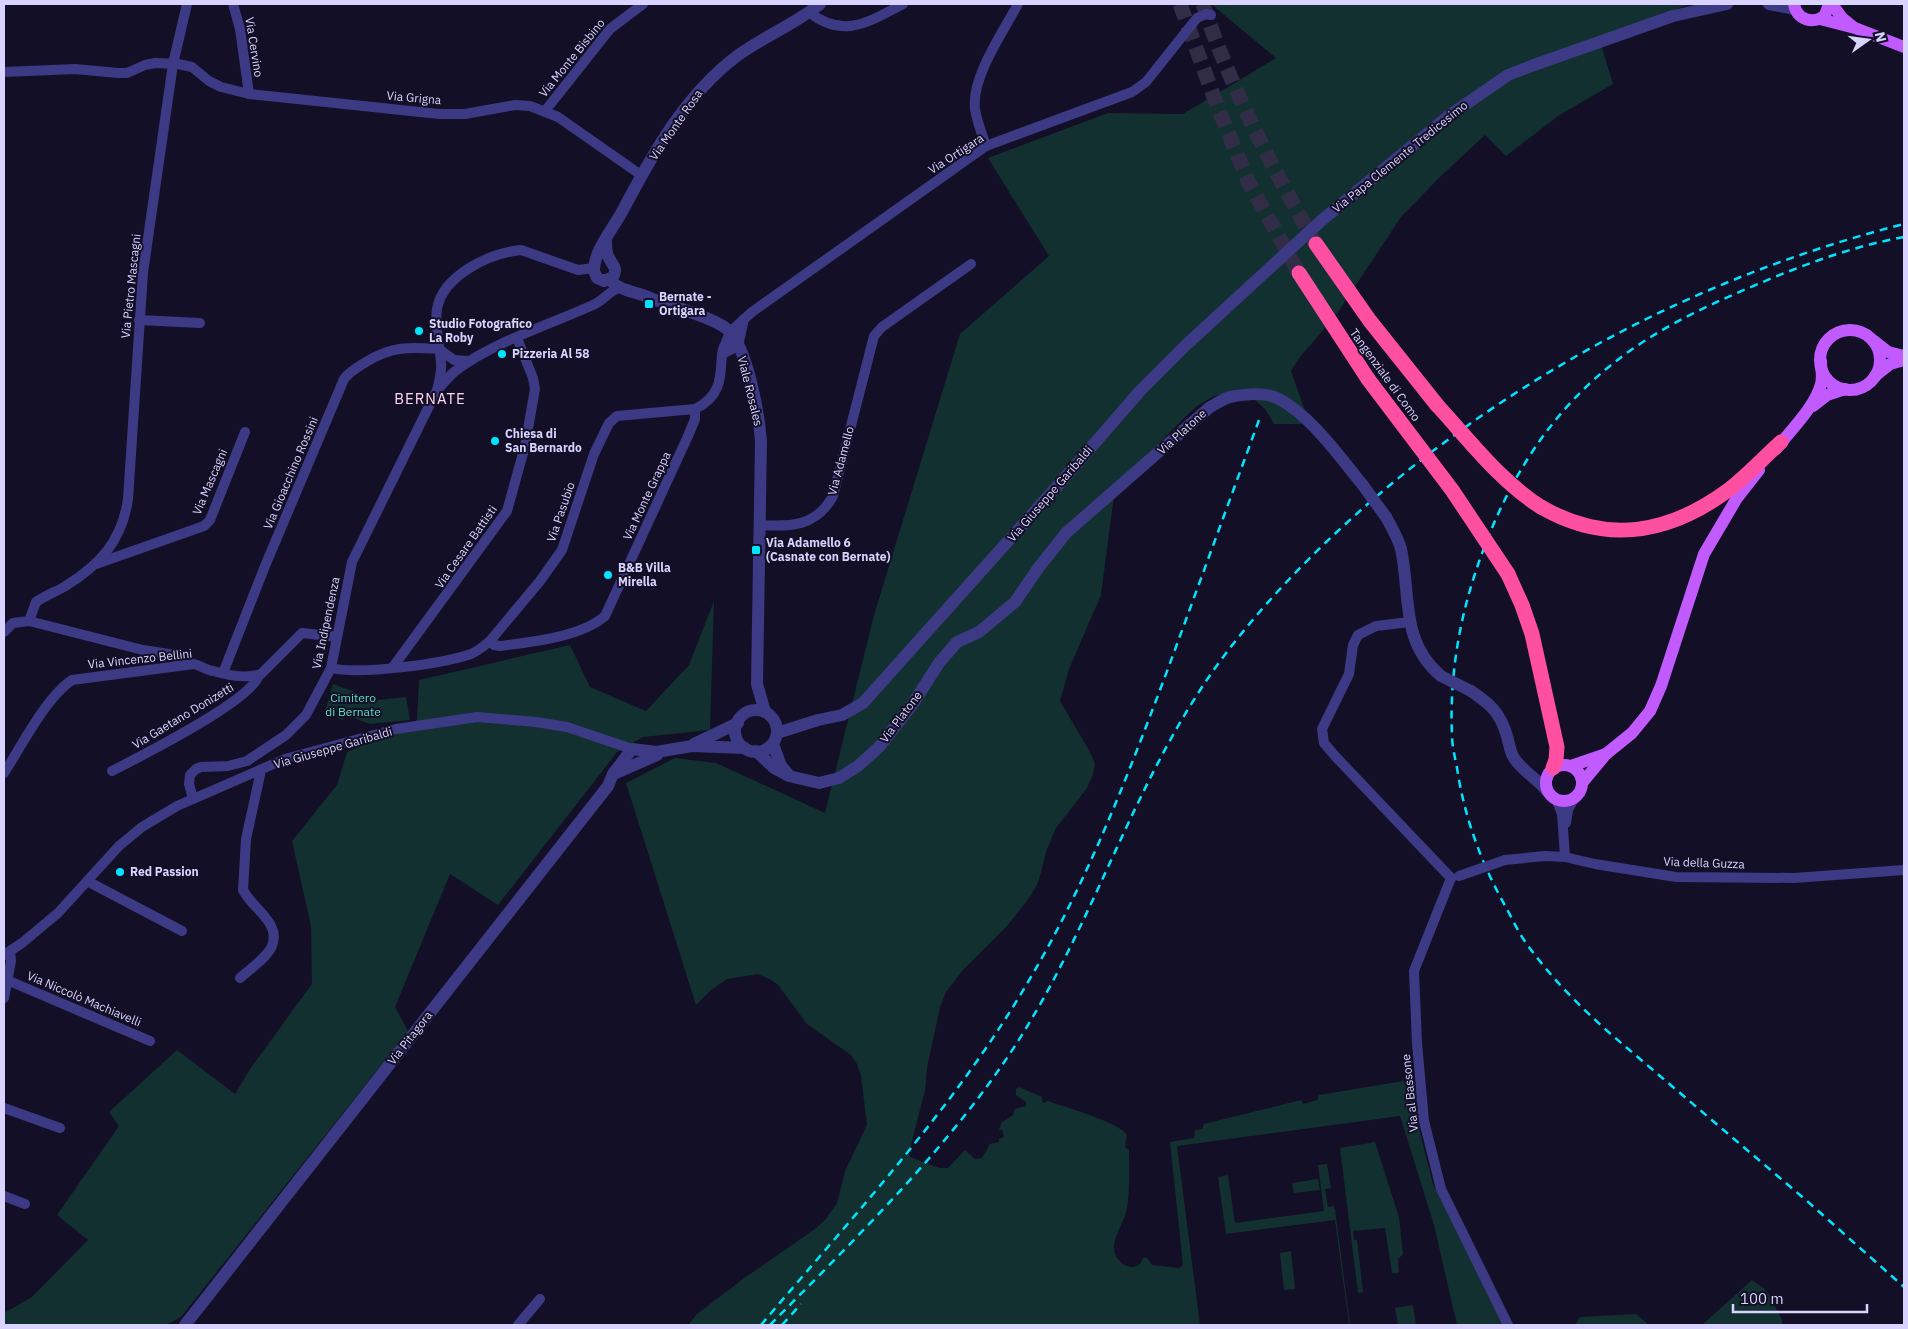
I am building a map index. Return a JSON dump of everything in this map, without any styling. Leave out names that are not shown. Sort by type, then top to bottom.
[{"type":"highway","name":"Tangenziale di Como","points":[[1316,244],[1376,328],[1437,405],[1506,480],[1523,496],[1572,522],[1611,531],[1637,530],[1660,526],[1689,516],[1728,490],[1781,442]]},
{"type":"highway","name":"Tangenziale di Como","points":[[1299,273],[1368,379],[1452,490],[1508,574],[1522,604],[1532,634],[1557,747],[1556,760],[1551,770]]},
{"type":"main road","points":[[1794,7],[1805,20],[1814,21],[1827,12],[1831,4],[1842,18],[1855,28]]},
{"type":"main road","points":[[1820,18],[1855,28],[1904,48]]},
{"type":"main road","points":[[1606,754],[1571,766],[1562,765],[1551,770],[1546,781],[1552,795],[1566,801],[1575,797],[1582,783],[1606,754],[1632,733],[1650,711],[1662,686],[1704,554],[1737,498],[1805,413],[1821,385],[1822,352],[1826,343],[1832,336],[1840,332],[1859,331],[1888,352],[1904,358]]},
{"type":"main road","points":[[1867,335],[1874,342],[1880,359],[1879,368],[1875,376]]},
{"type":"main road","points":[[1805,413],[1827,395],[1845,389],[1862,387],[1890,364],[1904,358]]},
{"type":"main road","points":[[1821,361],[1822,368],[1830,382],[1845,389]]},
{"type":"main road","points":[[1571,766],[1579,773],[1582,783]]},
{"type":"street","name":"Via Pietro Mascagni","points":[[95,564],[115,541],[125,518],[128,499],[143,274],[173,64],[187,4]]},
{"type":"street","name":"Via Cervino","points":[[233,4],[240,29],[249,94]]},
{"type":"street","name":"Via Monte Bisbino","points":[[545,111],[610,29],[643,4]]},
{"type":"street","name":"Via Monte Rosa","points":[[595,265],[598,254],[641,174],[681,114],[718,72],[737,56],[769,34],[810,12],[820,4]]},
{"type":"street","points":[[810,12],[816,18],[833,25],[849,27],[868,22],[903,4]]},
{"type":"street","points":[[986,146],[975,108],[976,86],[985,65],[1018,4]]},
{"type":"street","name":"Via Papa Clemente Tredicesimo","points":[[1282,259],[1322,220],[1443,120],[1508,75],[1673,16],[1726,4]]},
{"type":"street","points":[[1769,4],[1794,7]]},
{"type":"street","name":"Via Ortigara","points":[[732,339],[744,319],[986,146],[1132,92],[1146,82],[1198,18],[1206,14],[1211,15]]},
{"type":"street","name":"Via Grigna","points":[[4,72],[75,69],[127,73],[150,64],[173,64],[192,67],[209,81],[221,87],[249,94],[439,114],[465,114],[516,106],[530,106],[558,117],[641,174]]},
{"type":"street","points":[[436,392],[456,371],[469,361],[596,304],[612,279],[606,241]]},
{"type":"street","points":[[436,392],[441,364],[437,309],[442,296],[454,280],[465,270],[513,251],[521,250],[578,270],[595,265],[603,259],[612,279]]},
{"type":"street","name":"Via Giuseppe Garibaldi","points":[[775,739],[818,720],[842,715],[863,703],[1140,391],[1186,345],[1282,259]]},
{"type":"street","name":"Via Adamello","points":[[758,526],[780,527],[804,523],[824,509],[833,496],[874,336],[882,327],[971,264]]},
{"type":"street","points":[[595,265],[597,278],[612,279],[636,292],[717,322],[732,339]]},
{"type":"street","points":[[695,408],[711,398],[717,390],[724,353],[744,319]]},
{"type":"street","points":[[139,320],[200,323]]},
{"type":"street","name":"Via Cesare Battisti","points":[[394,667],[507,511],[525,446],[535,389],[533,378],[517,338]]},
{"type":"street","name":"Viale Rosales","points":[[732,339],[750,380],[759,422],[761,441],[758,526]]},
{"type":"street","name":"Via Gioacchino Rossini","points":[[223,673],[265,566],[339,390],[348,374],[379,354],[396,349],[439,349]]},
{"type":"street","points":[[439,349],[454,360],[469,361]]},
{"type":"street","name":"Via Indipendenza","points":[[193,799],[189,784],[190,775],[196,769],[202,766],[228,766],[247,762],[286,735],[306,716],[331,668],[352,562],[436,392]]},
{"type":"street","name":"Via Platone","points":[[750,750],[774,768],[789,776],[819,783],[839,778],[858,766],[884,740],[912,705],[939,663],[957,642],[979,632],[1015,602],[1039,567],[1066,533],[1210,407],[1229,397],[1259,394],[1278,398],[1296,411],[1313,426],[1362,484],[1395,533],[1401,550],[1410,622],[1414,639],[1425,662],[1441,676],[1486,701],[1498,714],[1512,756],[1522,770],[1537,779],[1552,795]]},
{"type":"street","name":"Via Monte Grappa","points":[[490,641],[494,645],[500,646],[573,633],[588,628],[605,616],[688,436],[695,418],[695,408]]},
{"type":"street","name":"Via Pasubio","points":[[331,668],[357,670],[415,666],[471,654],[490,641],[540,581],[562,550],[594,454],[609,423],[617,416],[695,408]]},
{"type":"street","name":"Via Mascagni","points":[[95,564],[204,526],[210,520],[245,432]]},
{"type":"street","points":[[758,526],[757,684],[747,713],[738,723],[736,737],[750,750],[768,748],[775,739]]},
{"type":"street","points":[[115,541],[126,552],[132,552]]},
{"type":"street","points":[[29,621],[36,602],[83,574],[95,564]]},
{"type":"street","points":[[4,632],[13,623],[29,621],[143,650],[175,656],[181,665]]},
{"type":"street","points":[[1410,622],[1376,626],[1358,635],[1353,645],[1349,674],[1322,728],[1322,739],[1335,756],[1455,877]]},
{"type":"street","points":[[259,675],[302,633],[337,638]]},
{"type":"street","points":[[409,646],[410,657],[415,666]]},
{"type":"street","name":"Via Vincenzo Bellini","points":[[4,773],[44,712],[61,690],[72,680],[194,664],[223,673],[242,676],[259,675]]},
{"type":"street","name":"Via Gaetano Donizetti","points":[[112,771],[232,702],[253,687],[259,675]]},
{"type":"street","points":[[757,684],[770,716],[781,766],[789,776]]},
{"type":"street","points":[[747,713],[756,710],[770,716]]},
{"type":"street","name":"Via Giuseppe Garibaldi","points":[[770,716],[818,720]]},
{"type":"street","name":"Via Giuseppe Garibaldi","points":[[7,954],[58,912],[126,840],[155,819],[177,806],[285,759],[396,729],[477,718],[536,722],[567,727],[644,752],[692,746],[750,750]]},
{"type":"street","name":"Via Giuseppe Garibaldi","points":[[692,746],[738,723]]},
{"type":"street","name":"Via Pitagora","points":[[185,1325],[608,786],[632,749]]},
{"type":"street","points":[[614,774],[669,750]]},
{"type":"street","points":[[240,978],[270,952],[274,942],[271,926],[243,890],[246,839],[260,770]]},
{"type":"street","points":[[1522,770],[1551,770]]},
{"type":"street","points":[[1552,795],[1562,814],[1565,857]]},
{"type":"street","points":[[1564,829],[1568,810],[1575,797]]},
{"type":"street","name":"Via della Guzza","points":[[1455,877],[1505,860],[1546,856],[1565,857],[1595,864],[1676,877],[1794,878],[1904,870]]},
{"type":"street","name":"Via al Bassone","points":[[1455,877],[1414,971],[1417,1043],[1424,1121],[1441,1189],[1508,1325]]},
{"type":"street","points":[[87,881],[182,931]]},
{"type":"street","points":[[4,998],[11,961],[7,954]]},
{"type":"street","name":"Via Niccolò Machiavelli","points":[[7,980],[150,1041]]},
{"type":"street","points":[[4,1108],[60,1128]]},
{"type":"street","points":[[4,1196],[25,1204]]},
{"type":"street","points":[[518,1325],[540,1299]]},
{"type":"green space","points":[[1211,4],[1690,4],[1599,38],[1613,84],[1558,116],[1506,156],[1485,135],[1401,217],[1336,315],[1300,357],[1291,371],[1308,419],[1301,424],[1274,424],[1265,409],[1250,396],[1231,392],[1214,396],[1197,406],[1185,417],[1115,488],[1101,595],[1069,669],[1060,701],[1090,752],[1095,764],[1093,774],[1087,788],[1056,828],[1047,849],[1038,883],[1030,897],[1007,926],[963,970],[946,992],[940,1007],[927,1068],[925,1090],[909,1153],[910,1157],[939,1168],[948,1168],[965,1150],[975,1159],[982,1158],[990,1144],[999,1142],[999,1139],[1004,1137],[1002,1130],[999,1130],[1002,1122],[1013,1115],[1015,1109],[1026,1106],[1026,1102],[1016,1095],[1016,1089],[1019,1087],[1042,1097],[1043,1103],[1048,1101],[1103,1120],[1122,1130],[1127,1135],[1125,1147],[1129,1150],[1127,1208],[1115,1239],[1115,1254],[1126,1266],[1136,1266],[1143,1258],[1147,1258],[1152,1265],[1179,1268],[1183,1265],[1170,1142],[1194,1138],[1195,1130],[1202,1129],[1204,1124],[1301,1100],[1303,1104],[1317,1100],[1319,1095],[1403,1081],[1417,1090],[1420,1133],[1433,1184],[1503,1325],[1457,1325],[1434,1225],[1400,1116],[1177,1146],[1200,1325],[688,1325],[697,1314],[825,1220],[837,1203],[845,1171],[867,1125],[861,1076],[857,1064],[851,1055],[807,1024],[778,985],[771,980],[758,974],[727,979],[711,990],[696,1005],[626,783],[675,758],[716,763],[825,813],[874,615],[960,334],[1049,256],[988,158],[1108,113],[1183,114],[1276,58]]},
{"type":"green space","points":[[714,601],[710,730],[643,737],[618,751],[498,905],[450,874],[395,1007],[408,1031],[181,1317],[166,1325],[4,1325],[4,1313],[32,1297],[88,1240],[57,1215],[119,1126],[109,1112],[177,1050],[235,1094],[250,1069],[312,984],[311,926],[292,841],[337,785],[347,752],[417,720],[419,680],[570,645],[590,687],[646,711],[689,665]]},
{"type":"green space","name":"Cimitero di Bernate","points":[[333,684],[377,700],[406,697],[410,720],[370,724],[345,715],[343,720],[337,718],[338,712],[326,708]]},
{"type":"green space","points":[[1375,1142],[1399,1217],[1403,1254],[1398,1259],[1399,1273],[1392,1273],[1385,1228],[1353,1231],[1354,1240],[1357,1240],[1363,1292],[1358,1293],[1340,1148]]},
{"type":"green space","points":[[1327,1164],[1331,1188],[1325,1189],[1328,1207],[1334,1206],[1335,1209],[1350,1325],[1335,1220],[1226,1234],[1218,1177],[1228,1175],[1235,1223],[1324,1211],[1318,1165]]},
{"type":"green space","points":[[1318,1179],[1320,1190],[1294,1193],[1292,1183]]},
{"type":"green space","points":[[1291,1251],[1295,1289],[1284,1290],[1280,1253]]},
{"type":"green space","points":[[1752,1280],[1766,1290],[1782,1320],[1782,1325],[1702,1325]]},
{"type":"green space","points":[[1413,1305],[1416,1325],[1398,1325],[1395,1308]]},
{"type":"green space","points":[[1636,1314],[1649,1325],[1575,1325],[1580,1317]]},
{"type":"tunnel","points":[[1180,4],[1218,108],[1249,183],[1299,273]]},
{"type":"tunnel","points":[[1203,4],[1226,66],[1253,126],[1315,243]]},
{"type":"railway","points":[[770,1325],[910,1180],[944,1141],[1005,1061],[1056,976],[1142,794],[1190,706],[1218,664],[1252,620],[1329,540],[1370,502],[1429,454],[1491,409],[1555,369],[1621,332],[1689,299],[1759,270],[1831,245],[1904,224]]},
{"type":"railway","points":[[1904,237],[1867,245],[1812,263],[1734,294],[1667,327],[1646,340],[1625,354],[1586,387],[1554,421],[1527,459],[1495,521],[1470,589],[1464,613],[1455,661],[1452,710],[1452,739],[1460,786],[1480,854],[1518,931],[1544,966],[1565,991],[1613,1036],[1807,1201],[1904,1287]]},
{"type":"railway","points":[[761,1325],[902,1159],[969,1073],[1028,982],[1050,944],[1106,827],[1138,747],[1259,420]]},
{"type":"railway","points":[[782,1325],[801,1304]]},
{"type":"place","name":"Bernate - Ortigara","points":[[649,304]]},
{"type":"place","name":"Studio Fotografico La Roby","points":[[419,331]]},
{"type":"place","name":"Pizzeria Al 58","points":[[502,354]]},
{"type":"place","name":"Chiesa di San Bernardo","points":[[495,441]]},
{"type":"place","name":"Via Adamello 6 (Casnate con Bernate)","points":[[756,550]]},
{"type":"place","name":"B&B Villa Mirella","points":[[608,575]]},
{"type":"place","name":"Red Passion","points":[[120,872]]},
{"type":"district","name":"BERNATE","points":[[430,399]]}]
